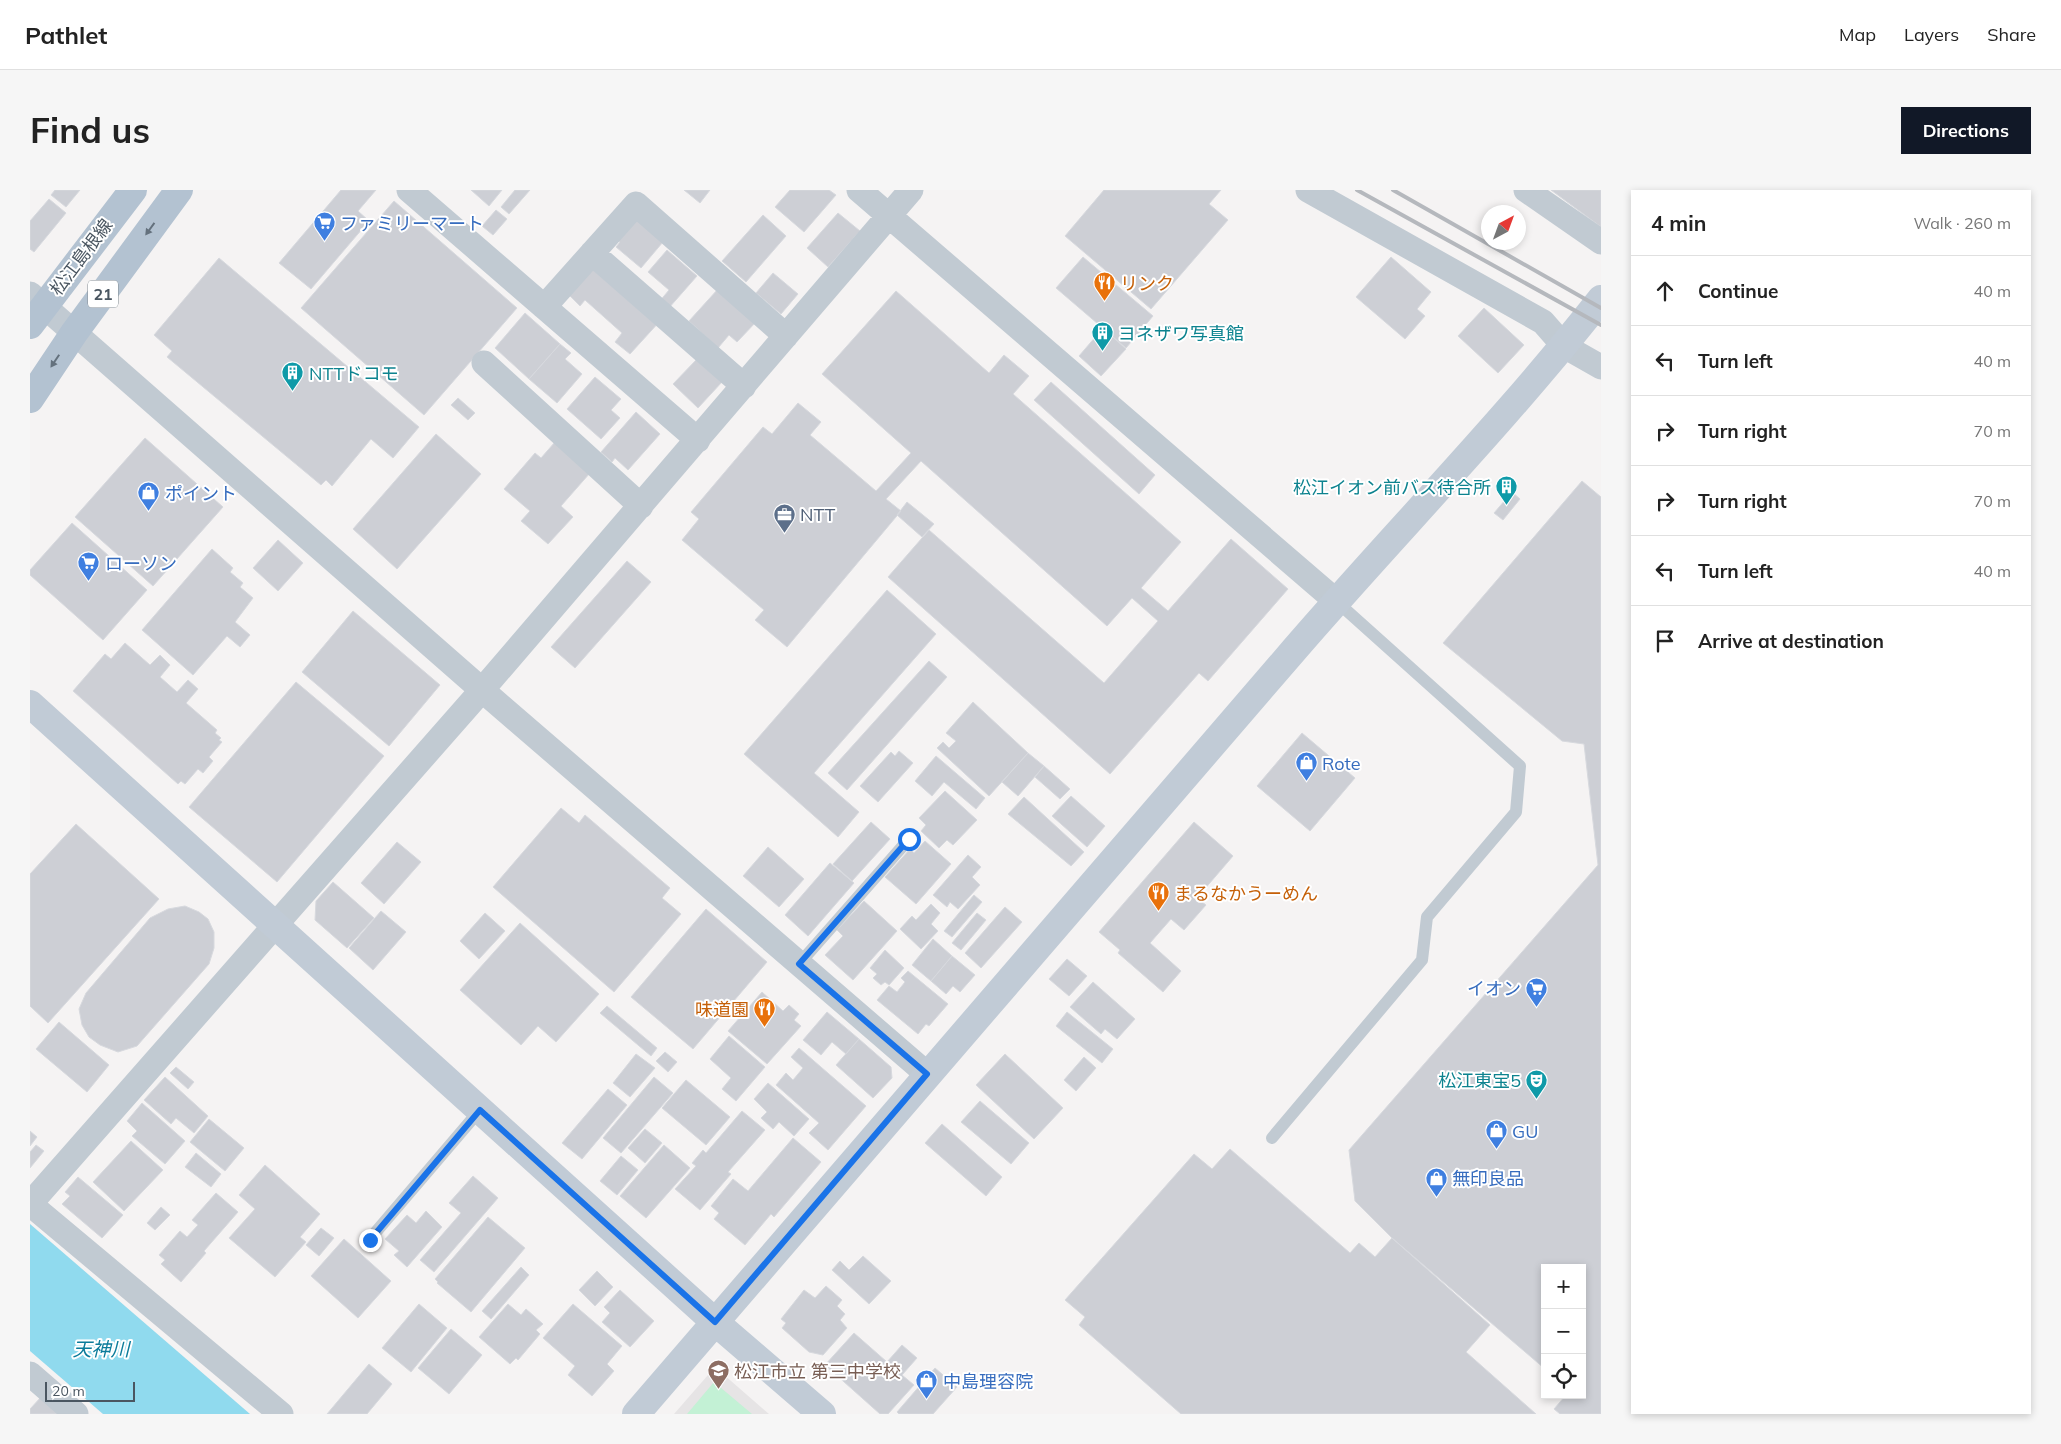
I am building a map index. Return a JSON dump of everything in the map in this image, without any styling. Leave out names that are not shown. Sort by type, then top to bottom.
[{"type":"main road","name":"松江島根線","points":[[35,308],[133,190]]},
{"type":"main road","name":"21","points":[[30,399],[74,333],[179,190]]},
{"type":"street","points":[[409,190],[698,440]]},
{"type":"street","points":[[859,190],[1336,602]]},
{"type":"street","points":[[281,1414],[30,1204],[642,506],[911,190]]},
{"type":"street","points":[[1308,190],[1544,322],[1564,346],[1601,366]]},
{"type":"street","points":[[1526,190],[1601,242]]},
{"type":"street","points":[[544,307],[636,204],[786,336]]},
{"type":"street","points":[[592,253],[744,386]]},
{"type":"street","points":[[636,1414],[927,1074],[1336,602],[1564,346],[1601,299]]},
{"type":"street","points":[[35,308],[74,333],[482,690],[927,1074]]},
{"type":"street","points":[[484,363],[642,506]]},
{"type":"street","points":[[30,704],[715,1322],[822,1414]]},
{"type":"street","points":[[30,1374],[76,1414]]},
{"type":"lane","points":[[1272,1138],[1422,960],[1427,917],[1516,812],[1520,766],[1336,602]]},
{"type":"lane","points":[[799,964],[909,839]]},
{"type":"lane","points":[[370,1240],[480,1110]]},
{"type":"shaded area","name":"松江市立 第三中学校","points":[[715,1367],[769,1414],[674,1414]]},
{"type":"green space","points":[[714,1382],[752,1414],[687,1414]]},
{"type":"water","name":"天神川","points":[[30,1224],[250,1414],[103,1414],[30,1351]]},
{"type":"building","points":[[55,190],[80,190],[66,207],[51,195]]},
{"type":"building","name":"ファミリーマート","points":[[341,190],[376,190],[358,211],[369,221],[311,289],[279,263]]},
{"type":"building","points":[[471,190],[502,190],[489,206]]},
{"type":"building","points":[[515,190],[530,190],[509,214],[501,207]]},
{"type":"building","points":[[684,190],[710,190],[700,203]]},
{"type":"building","points":[[790,190],[829,190],[836,195],[804,232],[775,207]]},
{"type":"building","points":[[1104,190],[1221,190],[1209,204],[1228,220],[1151,309],[1065,236]]},
{"type":"building","points":[[1551,190],[1601,190],[1601,227]]},
{"type":"building","points":[[49,199],[66,213],[34,252],[30,249],[30,221]]},
{"type":"building","points":[[394,201],[517,308],[424,415],[301,308]]},
{"type":"building","points":[[496,210],[507,219],[493,235],[482,226]]},
{"type":"building","points":[[838,213],[860,231],[828,267],[807,248]]},
{"type":"building","points":[[763,215],[786,236],[746,282],[722,261]]},
{"type":"building","points":[[634,217],[663,242],[641,268],[616,247],[620,242],[616,238]]},
{"type":"building","points":[[667,250],[697,276],[668,309],[659,302],[669,290],[648,272]]},
{"type":"building","name":"リンク","points":[[1083,257],[1153,316],[1126,348],[1056,288]]},
{"type":"building","points":[[1391,257],[1431,292],[1417,309],[1425,316],[1405,339],[1356,297]]},
{"type":"building","name":"NTTドコモ","points":[[219,258],[419,427],[393,458],[371,439],[332,486],[326,480],[321,485],[167,357],[172,351],[154,335]]},
{"type":"building","points":[[597,263],[661,320],[630,354],[615,342],[622,333],[585,300],[580,306],[568,294]]},
{"type":"building","points":[[773,273],[798,294],[781,314],[756,293]]},
{"type":"building","points":[[718,289],[756,322],[737,342],[729,335],[718,348],[689,321]]},
{"type":"building","name":"NTT","points":[[896,291],[989,373],[1004,355],[1029,376],[1013,394],[1181,542],[1141,588],[1168,611],[1231,539],[1288,589],[1208,681],[1199,673],[1110,774],[888,577],[929,530],[1104,683],[1158,621],[1132,598],[1107,626],[921,461],[886,499],[901,511],[787,647],[755,620],[764,610],[682,540],[699,519],[691,512],[763,427],[772,434],[798,403],[821,422],[810,435],[876,491],[911,453],[822,374]]},
{"type":"building","points":[[1484,308],[1524,345],[1498,373],[1458,336]]},
{"type":"building","points":[[525,313],[560,344],[529,379],[495,348]]},
{"type":"building","name":"ヨネザワ写真館","points":[[1103,328],[1126,349],[1101,376],[1079,356]]},
{"type":"building","points":[[560,344],[571,353],[565,359],[582,374],[557,403],[529,379]]},
{"type":"building","points":[[697,359],[722,382],[698,408],[673,384]]},
{"type":"building","points":[[595,377],[621,399],[611,410],[620,418],[601,439],[567,409]]},
{"type":"building","points":[[1051,382],[1155,475],[1139,494],[1034,400]]},
{"type":"building","points":[[458,398],[475,413],[468,420],[451,405]]},
{"type":"building","points":[[636,412],[660,434],[628,470],[615,458],[612,462],[601,452]]},
{"type":"building","points":[[436,434],[481,474],[397,569],[353,529]]},
{"type":"building","name":"ポイント","points":[[145,438],[223,507],[153,586],[75,517]]},
{"type":"building","points":[[555,442],[590,473],[561,506],[573,517],[548,544],[521,521],[530,511],[504,489],[535,453],[541,458]]},
{"type":"building","name":"イオン","points":[[1582,481],[1601,497],[1601,1414],[1560,1414],[1554,1409],[1563,1399],[1586,1399],[1586,1264],[1541,1264],[1541,1366],[1392,1238],[1355,1201],[1349,1150],[1598,865],[1584,744],[1562,741],[1443,643]]},
{"type":"building","name":"松江イオン前バス待合所","points":[[1512,492],[1520,499],[1503,520],[1494,513]]},
{"type":"building","points":[[907,502],[934,524],[922,537],[897,515]]},
{"type":"building","name":"ローソン","points":[[72,523],[147,590],[103,640],[30,575],[30,570]]},
{"type":"building","points":[[278,540],[303,563],[278,591],[253,568]]},
{"type":"building","points":[[212,549],[233,568],[230,572],[243,583],[240,587],[253,598],[235,622],[250,635],[240,647],[227,636],[193,675],[142,630]]},
{"type":"building","points":[[627,561],[651,582],[575,668],[551,647]]},
{"type":"building","points":[[887,590],[936,634],[814,773],[859,812],[838,837],[744,754]]},
{"type":"building","points":[[353,611],[440,685],[389,746],[302,672]]},
{"type":"building","points":[[125,643],[150,665],[160,655],[170,665],[160,677],[177,692],[188,680],[198,689],[186,703],[217,730],[215,733],[221,738],[219,740],[222,742],[209,757],[213,761],[203,773],[198,769],[185,784],[181,781],[178,784],[73,691],[105,654],[111,659]]},
{"type":"building","points":[[929,661],[947,677],[847,790],[828,773]]},
{"type":"building","points":[[296,682],[384,756],[277,882],[189,807]]},
{"type":"building","points":[[973,702],[1028,753],[989,796],[937,748],[943,742],[949,748],[956,741],[946,733]]},
{"type":"building","name":"Rote","points":[[1302,733],[1355,778],[1310,831],[1257,786]]},
{"type":"building","points":[[899,751],[913,763],[878,802],[860,786],[891,752],[895,756]]},
{"type":"building","points":[[1028,753],[1044,766],[1018,796],[1002,782]]},
{"type":"building","points":[[936,756],[985,798],[976,809],[944,782],[932,796],[915,781]]},
{"type":"building","points":[[1044,766],[1070,789],[1060,799],[1035,777]]},
{"type":"building","points":[[945,791],[977,820],[953,845],[947,840],[939,848],[921,831],[926,825],[919,818]]},
{"type":"building","points":[[1071,796],[1105,826],[1087,847],[1052,816]]},
{"type":"building","points":[[1024,797],[1084,852],[1071,866],[1008,814]]},
{"type":"building","points":[[561,808],[579,823],[585,815],[670,888],[662,898],[681,914],[614,992],[493,887]]},
{"type":"building","points":[[871,822],[890,839],[852,881],[833,864]]},
{"type":"building","name":"まるなかうーめん","points":[[1194,822],[1233,856],[1197,898],[1206,905],[1184,930],[1171,919],[1150,943],[1181,971],[1163,992],[1118,953],[1120,950],[1099,932]]},
{"type":"building","points":[[76,824],[159,899],[48,1023],[30,1006],[30,874]]},
{"type":"building","points":[[925,841],[951,864],[916,904],[885,877],[910,849],[914,853]]},
{"type":"building","points":[[397,842],[421,862],[384,904],[361,883]]},
{"type":"building","points":[[768,847],[804,879],[779,907],[743,876]]},
{"type":"building","points":[[968,855],[981,867],[972,877],[980,885],[958,909],[950,902],[947,907],[933,895]]},
{"type":"building","points":[[830,863],[854,883],[808,936],[785,915]]},
{"type":"building","points":[[333,882],[374,918],[347,948],[315,920],[316,901]]},
{"type":"building","points":[[974,895],[982,902],[952,937],[944,931]]},
{"type":"building","points":[[864,901],[897,931],[853,980],[825,955],[843,936],[837,930]]},
{"type":"building","points":[[931,904],[940,913],[931,924],[938,931],[921,949],[900,929],[912,916],[916,920]]},
{"type":"building","points":[[185,906],[199,912],[208,919],[214,932],[214,948],[209,964],[137,1046],[118,1052],[100,1045],[89,1037],[82,1025],[79,1009],[86,993],[150,918],[168,909]]},
{"type":"building","points":[[1005,907],[1022,922],[981,968],[965,953]]},
{"type":"building","points":[[706,909],[767,962],[693,1049],[631,997]]},
{"type":"building","points":[[381,911],[406,932],[373,970],[349,948]]},
{"type":"building","points":[[485,913],[505,931],[479,959],[460,941]]},
{"type":"building","points":[[977,913],[986,920],[961,950],[952,943]]},
{"type":"building","points":[[520,923],[599,994],[556,1042],[538,1026],[521,1045],[460,990]]},
{"type":"building","points":[[933,939],[952,956],[931,981],[912,965]]},
{"type":"building","points":[[885,950],[904,968],[889,985],[885,982],[881,985],[873,978],[877,974],[870,968]]},
{"type":"building","points":[[952,956],[975,975],[960,992],[953,986],[946,994],[931,981]]},
{"type":"building","points":[[1067,959],[1087,976],[1069,996],[1049,979]]},
{"type":"building","points":[[908,971],[948,1004],[929,1026],[926,1024],[918,1034],[877,1000],[889,986],[897,992],[905,982],[901,978]]},
{"type":"building","points":[[1093,982],[1135,1019],[1117,1039],[1105,1029],[1101,1034],[1070,1007]]},
{"type":"building","name":"味道園","points":[[762,992],[783,1011],[789,1005],[799,1014],[794,1020],[801,1026],[767,1064],[728,1031]]},
{"type":"building","points":[[607,1006],[657,1048],[651,1056],[600,1013]]},
{"type":"building","points":[[827,1012],[859,1039],[846,1054],[832,1042],[821,1055],[803,1040]]},
{"type":"building","points":[[1067,1012],[1113,1049],[1102,1063],[1056,1026]]},
{"type":"building","points":[[59,1022],[109,1065],[87,1092],[36,1049]]},
{"type":"building","points":[[729,1036],[765,1067],[736,1101],[722,1089],[731,1078],[710,1059]]},
{"type":"building","points":[[859,1039],[891,1067],[892,1078],[873,1098],[836,1065]]},
{"type":"building","points":[[799,1048],[866,1106],[828,1150],[809,1133],[819,1123],[776,1085],[786,1073],[793,1080],[803,1068],[791,1057]]},
{"type":"building","points":[[665,1052],[677,1062],[668,1072],[656,1061]]},
{"type":"building","points":[[636,1054],[655,1068],[630,1097],[613,1083]]},
{"type":"building","points":[[1005,1054],[1063,1108],[1034,1139],[976,1085]]},
{"type":"building","points":[[1084,1057],[1096,1068],[1076,1091],[1064,1080]]},
{"type":"building","points":[[176,1067],[194,1082],[188,1089],[170,1073]]},
{"type":"building","points":[[165,1077],[208,1116],[194,1133],[176,1118],[171,1124],[144,1100]]},
{"type":"building","points":[[654,1077],[673,1093],[621,1153],[603,1138]]},
{"type":"building","points":[[686,1080],[730,1117],[706,1145],[662,1108]]},
{"type":"building","points":[[768,1083],[809,1119],[794,1136],[779,1122],[773,1129],[761,1118],[767,1112],[754,1099]]},
{"type":"building","points":[[608,1089],[627,1105],[582,1159],[562,1143]]},
{"type":"building","points":[[980,1101],[1029,1143],[1011,1164],[961,1122]]},
{"type":"building","points":[[142,1103],[185,1141],[165,1164],[132,1136],[137,1131],[127,1121]]},
{"type":"building","points":[[742,1111],[765,1130],[728,1172],[731,1174],[700,1210],[675,1189],[696,1166],[692,1163],[703,1150],[706,1153]]},
{"type":"building","points":[[209,1119],[244,1148],[225,1171],[190,1142]]},
{"type":"building","points":[[942,1124],[1002,1177],[986,1196],[925,1143]]},
{"type":"building","points":[[645,1129],[662,1143],[645,1163],[628,1148]]},
{"type":"building","points":[[30,1131],[37,1137],[30,1146]]},
{"type":"building","points":[[793,1138],[821,1162],[774,1217],[771,1214],[745,1245],[714,1219],[719,1213],[711,1206],[733,1179],[748,1191]]},
{"type":"building","points":[[131,1141],[163,1170],[124,1211],[93,1182]]},
{"type":"building","points":[[36,1145],[44,1151],[30,1168],[30,1152]]},
{"type":"building","points":[[664,1145],[690,1168],[646,1218],[620,1196]]},
{"type":"building","points":[[1230,1149],[1350,1253],[1359,1243],[1375,1257],[1392,1238],[1490,1325],[1466,1352],[1536,1414],[1181,1414],[1079,1325],[1085,1317],[1065,1300],[1194,1154],[1212,1169]]},
{"type":"building","points":[[196,1153],[221,1174],[211,1187],[185,1167]]},
{"type":"building","points":[[621,1156],[638,1170],[617,1195],[600,1181]]},
{"type":"building","points":[[265,1165],[320,1214],[300,1237],[306,1242],[275,1277],[229,1238],[255,1209],[239,1195]]},
{"type":"building","points":[[473,1176],[498,1198],[434,1272],[420,1260],[461,1213],[449,1203]]},
{"type":"building","points":[[78,1177],[123,1215],[102,1238],[62,1204],[70,1196],[65,1192]]},
{"type":"building","points":[[216,1193],[238,1212],[204,1251],[206,1253],[181,1282],[161,1264],[165,1260],[159,1255],[180,1231],[187,1237],[198,1225],[192,1220]]},
{"type":"building","points":[[161,1207],[170,1215],[155,1230],[147,1223]]},
{"type":"building","points":[[426,1211],[442,1227],[407,1267],[394,1255],[399,1251],[385,1239],[407,1215],[416,1223]]},
{"type":"building","points":[[488,1217],[525,1248],[471,1312],[437,1283],[435,1279]]},
{"type":"building","points":[[321,1228],[334,1238],[319,1256],[306,1245]]},
{"type":"building","points":[[344,1239],[391,1281],[358,1318],[311,1276]]},
{"type":"building","points":[[863,1256],[891,1281],[869,1304],[832,1270],[840,1261],[849,1270]]},
{"type":"building","points":[[521,1267],[529,1275],[491,1319],[482,1311]]},
{"type":"building","points":[[597,1271],[613,1287],[595,1306],[579,1290]]},
{"type":"building","points":[[826,1286],[842,1300],[837,1306],[845,1314],[840,1320],[847,1328],[823,1355],[809,1352],[782,1328],[786,1323],[781,1319],[804,1290],[815,1298]]},
{"type":"building","points":[[620,1290],[654,1321],[630,1347],[602,1322],[610,1313],[604,1307]]},
{"type":"building","points":[[419,1304],[447,1328],[411,1372],[382,1348]]},
{"type":"building","points":[[508,1304],[521,1315],[526,1309],[543,1324],[536,1330],[540,1334],[518,1360],[516,1358],[510,1364],[479,1337]]},
{"type":"building","points":[[573,1304],[622,1346],[607,1364],[614,1371],[592,1396],[568,1375],[575,1366],[543,1338]]},
{"type":"building","points":[[451,1329],[482,1355],[449,1394],[418,1368]]},
{"type":"building","points":[[854,1333],[887,1362],[902,1345],[917,1358],[902,1375],[914,1385],[888,1414],[880,1414],[825,1365]]},
{"type":"building","points":[[369,1364],[392,1384],[367,1414],[327,1414]]},
{"type":"building","name":"中島理容院","points":[[935,1368],[957,1387],[933,1414],[899,1414],[897,1412]]},
{"type":"building","points":[[41,1397],[61,1414],[30,1414],[30,1409]]},
{"type":"railway","points":[[1357,190],[1601,325]]},
{"type":"railway","points":[[1393,190],[1601,308]]},
{"type":"place","name":"ファミリーマート","points":[[324,242]]},
{"type":"place","name":"リンク","points":[[1104,302]]},
{"type":"place","name":"ヨネザワ写真館","points":[[1102,352]]},
{"type":"place","name":"NTTドコモ","points":[[293,392]]},
{"type":"place","name":"松江イオン前バス待合所","points":[[1507,506]]},
{"type":"place","name":"ポイント","points":[[149,512]]},
{"type":"place","name":"NTT","points":[[784,533]]},
{"type":"place","name":"ローソン","points":[[89,582]]},
{"type":"place","name":"Rote","points":[[1306,782]]},
{"type":"place","name":"まるなかうーめん","points":[[1158,912]]},
{"type":"place","name":"イオン","points":[[1537,1007]]},
{"type":"place","name":"味道園","points":[[765,1028]]},
{"type":"place","name":"松江東宝5","points":[[1537,1099]]},
{"type":"place","name":"GU","points":[[1496,1150]]},
{"type":"place","name":"無印良品","points":[[1436,1197]]},
{"type":"place","name":"松江市立 第三中学校","points":[[718,1390]]},
{"type":"place","name":"中島理容院","points":[[927,1400]]},
{"type":"route","points":[[370,1240],[480,1110],[715,1322],[927,1074],[799,964],[909,839]]}]
